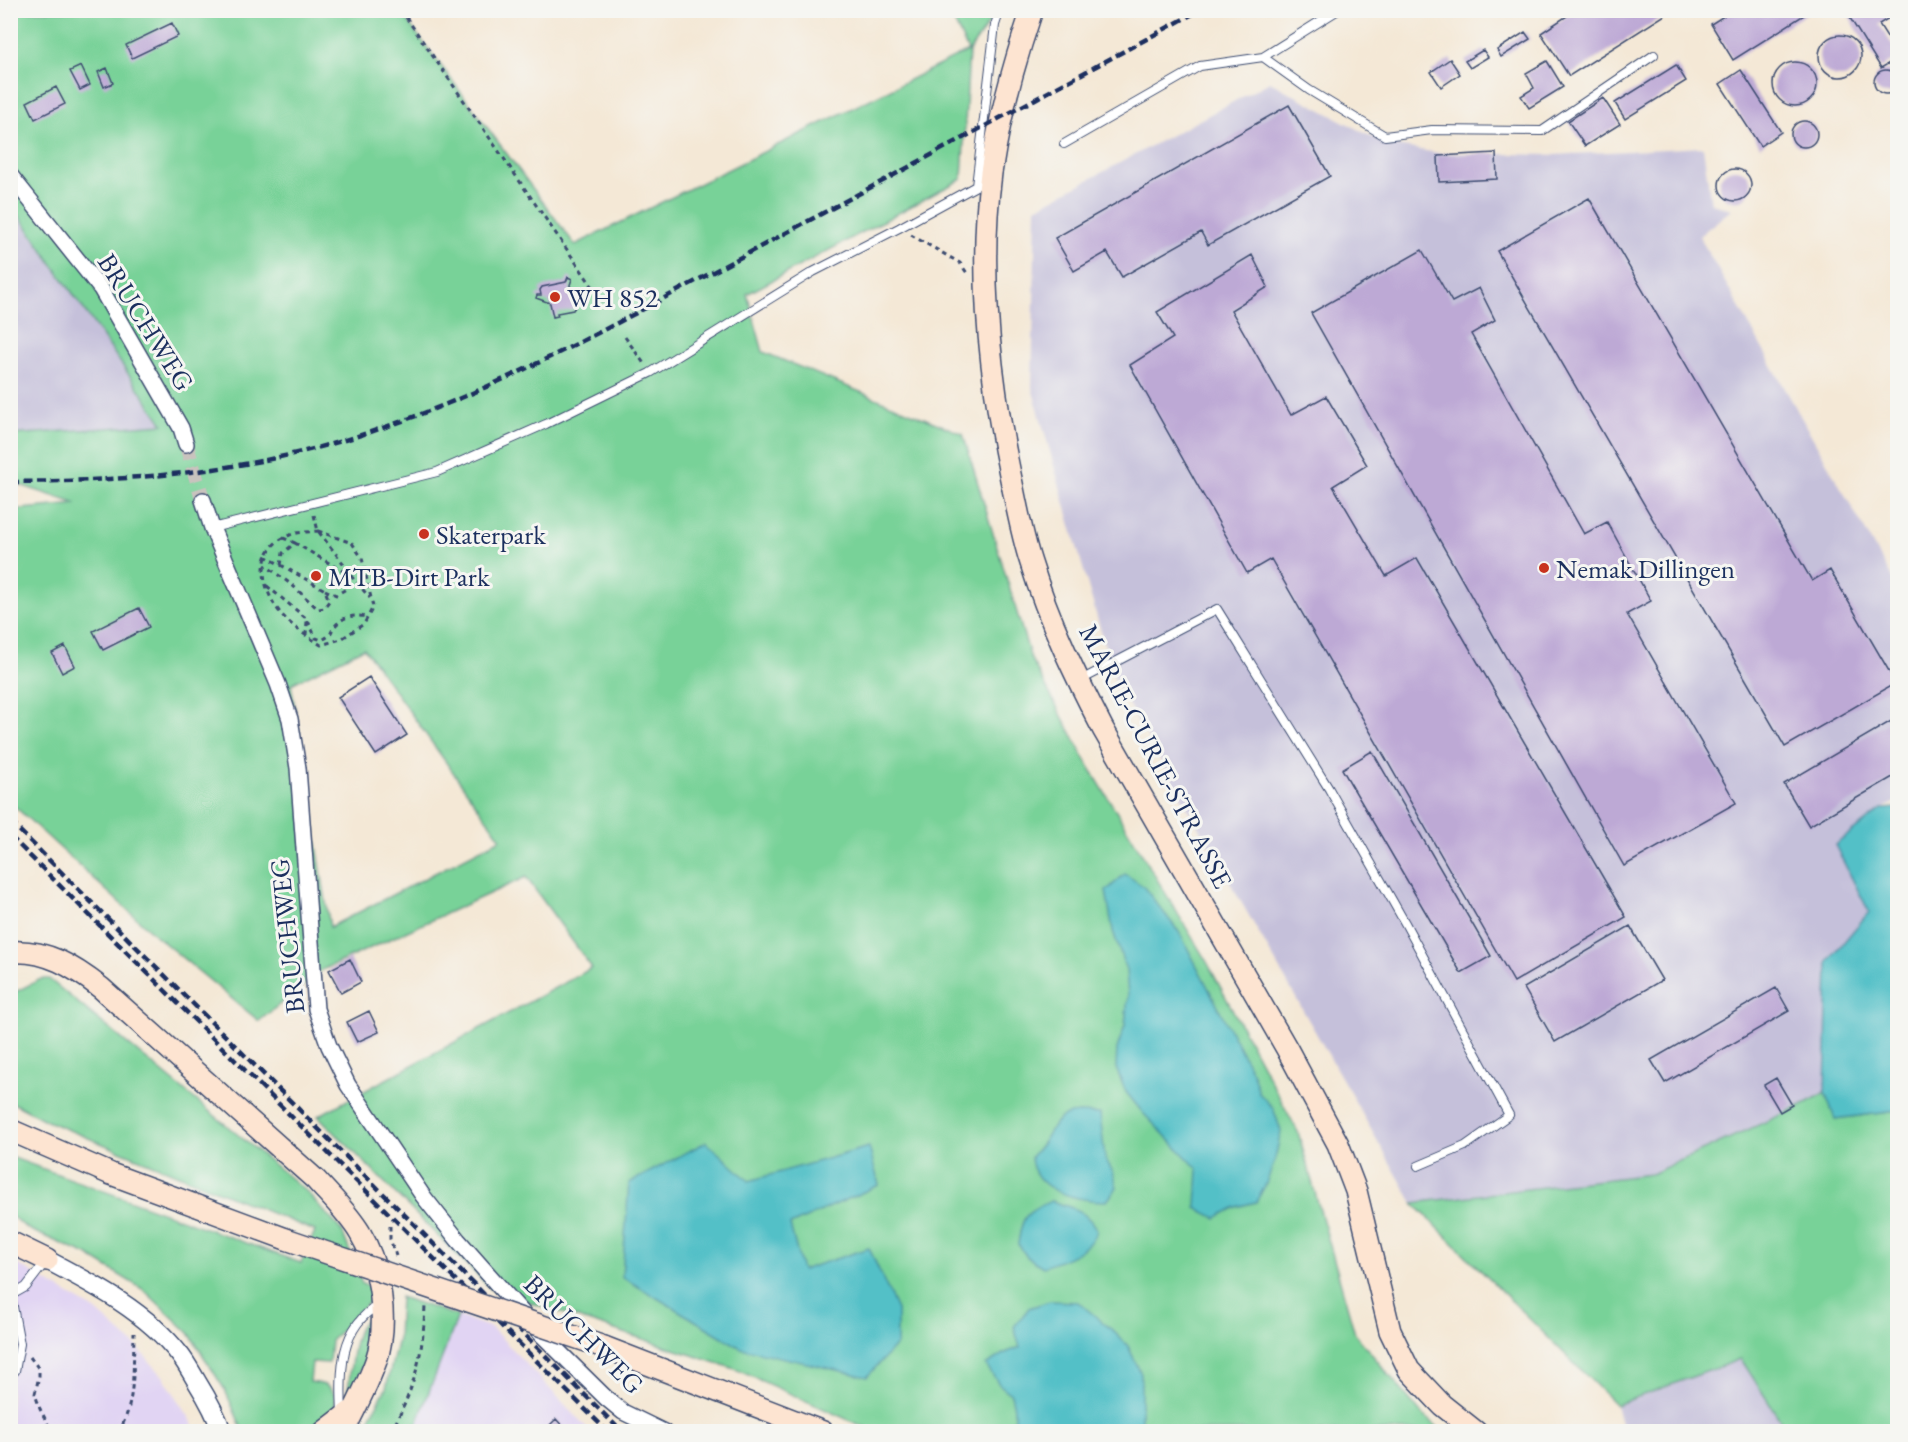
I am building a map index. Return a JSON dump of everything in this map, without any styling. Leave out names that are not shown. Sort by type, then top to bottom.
[{"type":"main road","name":"MARIE-CURIE-STRASSE","points":[[1032,10],[1007,93],[992,173],[987,230],[988,306],[1000,429],[1030,562],[1050,617],[1078,681],[1103,729],[1287,1049],[1338,1144],[1356,1191],[1390,1331],[1409,1370],[1442,1405],[1476,1431]]},
{"type":"main road","points":[[10,952],[36,953],[79,970],[316,1180],[342,1209],[360,1234],[377,1268],[381,1304],[381,1334],[376,1359],[347,1419],[324,1431]]},
{"type":"main road","points":[[16,1135],[111,1174],[286,1239],[604,1347],[823,1431]]},
{"type":"main road","points":[[10,1242],[47,1260]]},
{"type":"street","name":"BRUCHWEG","points":[[10,175],[102,289],[181,428],[186,444]]},
{"type":"street","name":"BRUCHWEG","points":[[203,500],[212,528],[278,684],[290,719],[298,768],[316,1009],[329,1046],[348,1085],[423,1196],[458,1240],[543,1336],[622,1412],[664,1431]]},
{"type":"street","points":[[47,1260],[98,1287],[162,1335],[181,1356],[217,1416],[222,1431]]},
{"type":"lane","points":[[212,528],[437,472],[546,424],[650,373],[813,272],[976,186],[995,25],[1000,10]]},
{"type":"lane","points":[[1064,144],[1200,66],[1263,57],[1338,10]]},
{"type":"lane","points":[[1263,57],[1309,90],[1385,136],[1432,130],[1542,131],[1654,55]]},
{"type":"lane","points":[[1078,681],[1217,609],[1335,799],[1406,923],[1509,1115],[1465,1146],[1418,1166]]},
{"type":"lane","points":[[10,1374],[15,1371],[20,1344],[11,1296],[26,1287],[47,1260]]},
{"type":"lane","points":[[347,1419],[341,1393],[348,1338],[358,1321],[371,1309],[381,1304]]},
{"type":"path","points":[[401,10],[606,306]]},
{"type":"path","points":[[899,228],[960,263],[971,280]]},
{"type":"path","points":[[625,337],[650,373]]},
{"type":"path","points":[[311,504],[318,531],[371,600]]},
{"type":"path","points":[[318,531],[352,543],[362,558],[373,607],[364,624],[341,639],[321,645],[283,616],[268,594],[264,574],[265,556],[276,543],[291,534],[318,531]]},
{"type":"path","points":[[284,538],[351,576]]},
{"type":"path","points":[[281,565],[280,560],[283,553],[295,543]]},
{"type":"path","points":[[265,556],[336,595],[346,589],[351,576]]},
{"type":"path","points":[[265,565],[292,585],[318,609],[324,608],[329,601],[325,590]]},
{"type":"path","points":[[267,586],[307,619],[316,638],[322,640],[331,635],[336,625],[342,620],[355,614],[368,617]]},
{"type":"path","points":[[306,635],[307,619]]},
{"type":"path","points":[[390,1226],[390,1239],[398,1259]]},
{"type":"path","points":[[391,1431],[406,1404],[420,1362],[426,1305],[422,1297]]},
{"type":"path","points":[[118,1431],[126,1419],[130,1402],[135,1313]]},
{"type":"path","points":[[20,1344],[39,1369],[35,1394],[52,1431]]},
{"type":"shaded area","points":[[1270,82],[1385,144],[1438,153],[1554,155],[1703,147],[1711,204],[1732,209],[1699,236],[1897,587],[1897,801],[1882,809],[1835,845],[1869,912],[1828,961],[1825,1093],[1651,1174],[1413,1203],[1115,681],[1032,388],[1036,208]]},
{"type":"shaded area","points":[[11,204],[163,424],[11,435]]},
{"type":"shaded area","points":[[10,1260],[95,1310],[136,1346],[163,1376],[191,1420],[195,1431],[11,1431]]},
{"type":"shaded area","points":[[458,1316],[492,1328],[590,1431],[414,1432]]},
{"type":"shaded area","points":[[1741,1359],[1787,1431],[1623,1431],[1616,1405]]},
{"type":"green space","points":[[11,11],[400,11],[575,245],[968,51],[949,11],[997,11],[969,51],[962,179],[747,294],[763,352],[963,434],[1031,659],[1090,768],[1207,962],[1298,1132],[1355,1334],[1420,1412],[1441,1431],[873,1431],[735,1369],[492,1290],[318,1116],[592,968],[526,877],[322,970],[259,1021],[156,936],[11,803],[11,510],[77,504],[11,482],[11,435],[163,424],[11,204]],"holes":[[[364,648],[501,839],[330,927],[291,684]]]},
{"type":"green space","points":[[41,979],[49,979],[305,1190],[342,1231],[362,1284],[371,1287],[372,1300],[331,1341],[329,1363],[312,1362],[310,1382],[326,1386],[335,1399],[332,1413],[315,1429],[300,1432],[243,1431],[225,1390],[189,1333],[144,1290],[87,1255],[28,1229],[11,1216],[11,1157],[301,1263],[315,1231],[47,1121],[11,1102],[11,994]]},
{"type":"green space","points":[[1825,1093],[1836,1119],[1897,1111],[1897,1431],[1787,1431],[1741,1359],[1616,1405],[1413,1203],[1651,1174]]},
{"type":"green space","points":[[400,1297],[458,1316],[414,1431],[363,1431],[386,1388],[398,1339]]},
{"type":"green space","points":[[368,1318],[371,1328],[369,1349],[349,1398],[347,1396],[355,1342],[362,1323]]},
{"type":"water","points":[[1897,808],[1897,1111],[1835,1119],[1825,1093],[1828,961],[1869,912],[1835,845],[1882,809]]},
{"type":"water","points":[[1125,874],[1143,886],[1179,932],[1253,1074],[1259,1093],[1273,1108],[1281,1131],[1275,1159],[1266,1184],[1256,1202],[1236,1207],[1216,1218],[1196,1208],[1198,1169],[1143,1113],[1126,1092],[1116,1068],[1117,1049],[1125,1025],[1128,996],[1126,970],[1113,931],[1106,891]]},
{"type":"water","points":[[1079,1113],[1100,1114],[1105,1158],[1113,1172],[1117,1187],[1107,1201],[1084,1199],[1059,1192],[1040,1179],[1034,1169],[1031,1157],[1053,1126],[1061,1118]]},
{"type":"water","points":[[706,1142],[749,1181],[869,1147],[879,1185],[790,1225],[802,1270],[869,1248],[897,1310],[897,1344],[867,1377],[741,1348],[622,1277],[629,1183]]},
{"type":"water","points":[[1051,1201],[1084,1214],[1097,1231],[1093,1239],[1081,1250],[1043,1267],[1027,1257],[1018,1244],[1021,1226],[1026,1216]]},
{"type":"water","points":[[1050,1301],[1078,1302],[1128,1346],[1141,1374],[1141,1424],[1138,1431],[1017,1431],[1014,1424],[1011,1394],[999,1384],[986,1365],[1020,1347],[1014,1327],[1029,1308]]},
{"type":"building","points":[[1576,10],[1662,10],[1665,15],[1569,76],[1541,33]]},
{"type":"building","points":[[1733,10],[1812,10],[1733,60],[1711,24]]},
{"type":"building","points":[[1845,10],[1885,10],[1889,18],[1879,24],[1898,54],[1898,58],[1881,68]]},
{"type":"building","points":[[172,23],[178,36],[132,58],[126,45]]},
{"type":"building","points":[[1525,32],[1530,39],[1501,57],[1497,50]]},
{"type":"building","points":[[1840,35],[1848,36],[1855,41],[1860,48],[1860,64],[1855,71],[1848,76],[1840,77],[1832,76],[1825,71],[1820,64],[1819,56],[1820,48],[1825,41],[1832,36]]},
{"type":"building","points":[[1483,50],[1488,57],[1470,68],[1465,61]]},
{"type":"building","points":[[1450,59],[1460,74],[1441,87],[1431,72]]},
{"type":"building","points":[[1547,61],[1563,87],[1529,108],[1521,96],[1534,88],[1526,73]]},
{"type":"building","points":[[1795,62],[1810,69],[1817,84],[1810,99],[1795,106],[1780,99],[1773,84],[1780,69]]},
{"type":"building","points":[[1676,65],[1686,81],[1625,119],[1615,103]]},
{"type":"building","points":[[81,66],[90,85],[80,90],[70,71]]},
{"type":"building","points":[[107,68],[113,83],[104,87],[98,72]]},
{"type":"building","points":[[1741,70],[1781,132],[1760,146],[1720,84]]},
{"type":"building","points":[[1886,70],[1891,71],[1897,77],[1897,87],[1891,93],[1886,94],[1881,93],[1875,87],[1874,82],[1875,77],[1881,71]]},
{"type":"building","points":[[56,87],[65,104],[35,119],[27,102]]},
{"type":"building","points":[[1603,98],[1620,124],[1585,146],[1568,121]]},
{"type":"building","points":[[1289,105],[1330,176],[1208,245],[1201,232],[1122,277],[1107,252],[1074,271],[1055,238]]},
{"type":"building","points":[[1804,121],[1813,125],[1817,134],[1813,143],[1804,147],[1795,143],[1791,134],[1795,125]]},
{"type":"building","points":[[1496,153],[1497,179],[1439,182],[1438,156]]},
{"type":"building","points":[[1735,169],[1746,174],[1751,185],[1746,196],[1735,201],[1724,196],[1719,185],[1724,174]]},
{"type":"building","name":"Nemak Dillingen","points":[[1589,198],[1812,581],[1830,570],[1896,683],[1785,747],[1497,251]]},
{"type":"building","name":"Nemak Dillingen","points":[[1422,250],[1452,302],[1479,288],[1495,320],[1471,334],[1584,534],[1607,522],[1651,601],[1627,614],[1736,803],[1624,866],[1311,313]]},
{"type":"building","points":[[1252,255],[1268,287],[1231,310],[1291,415],[1326,396],[1367,465],[1333,486],[1386,576],[1417,558],[1626,917],[1514,982],[1271,559],[1247,573],[1130,365],[1173,338],[1157,312]]},
{"type":"building","name":"WH 852","points":[[568,277],[572,279],[570,285],[575,307],[573,310],[557,313],[558,316],[553,317],[550,303],[536,298],[537,295],[541,295],[542,287],[566,282]]},
{"type":"building","points":[[139,608],[149,627],[103,650],[93,631]]},
{"type":"building","points":[[65,646],[75,666],[62,673],[52,653]]},
{"type":"building","points":[[369,677],[407,735],[376,755],[338,697]]},
{"type":"building","points":[[1898,717],[1898,774],[1809,826],[1784,784]]},
{"type":"building","points":[[1372,751],[1491,956],[1461,973],[1342,769]]},
{"type":"building","points":[[1630,926],[1662,980],[1555,1042],[1524,988]]},
{"type":"building","points":[[350,959],[361,982],[341,993],[329,970]]},
{"type":"building","points":[[1776,988],[1789,1011],[1665,1083],[1651,1060]]},
{"type":"building","points":[[369,1011],[379,1032],[357,1042],[347,1022]]},
{"type":"building","points":[[1776,1078],[1792,1105],[1780,1112],[1764,1085]]},
{"type":"building","points":[[556,1419],[568,1432],[543,1432]]},
{"type":"tunnel","points":[[186,444],[203,500]]},
{"type":"railway","points":[[10,482],[128,478],[244,464],[320,447],[430,411],[588,338],[1200,10]]},
{"type":"railway","points":[[10,821],[622,1432]]},
{"type":"railway","points":[[10,836],[608,1432]]},
{"type":"place","name":"WH 852","points":[[555,297]]},
{"type":"place","name":"Skaterpark","points":[[424,534]]},
{"type":"place","name":"Nemak Dillingen","points":[[1544,568]]},
{"type":"place","name":"MTB-Dirt Park","points":[[316,576]]}]
